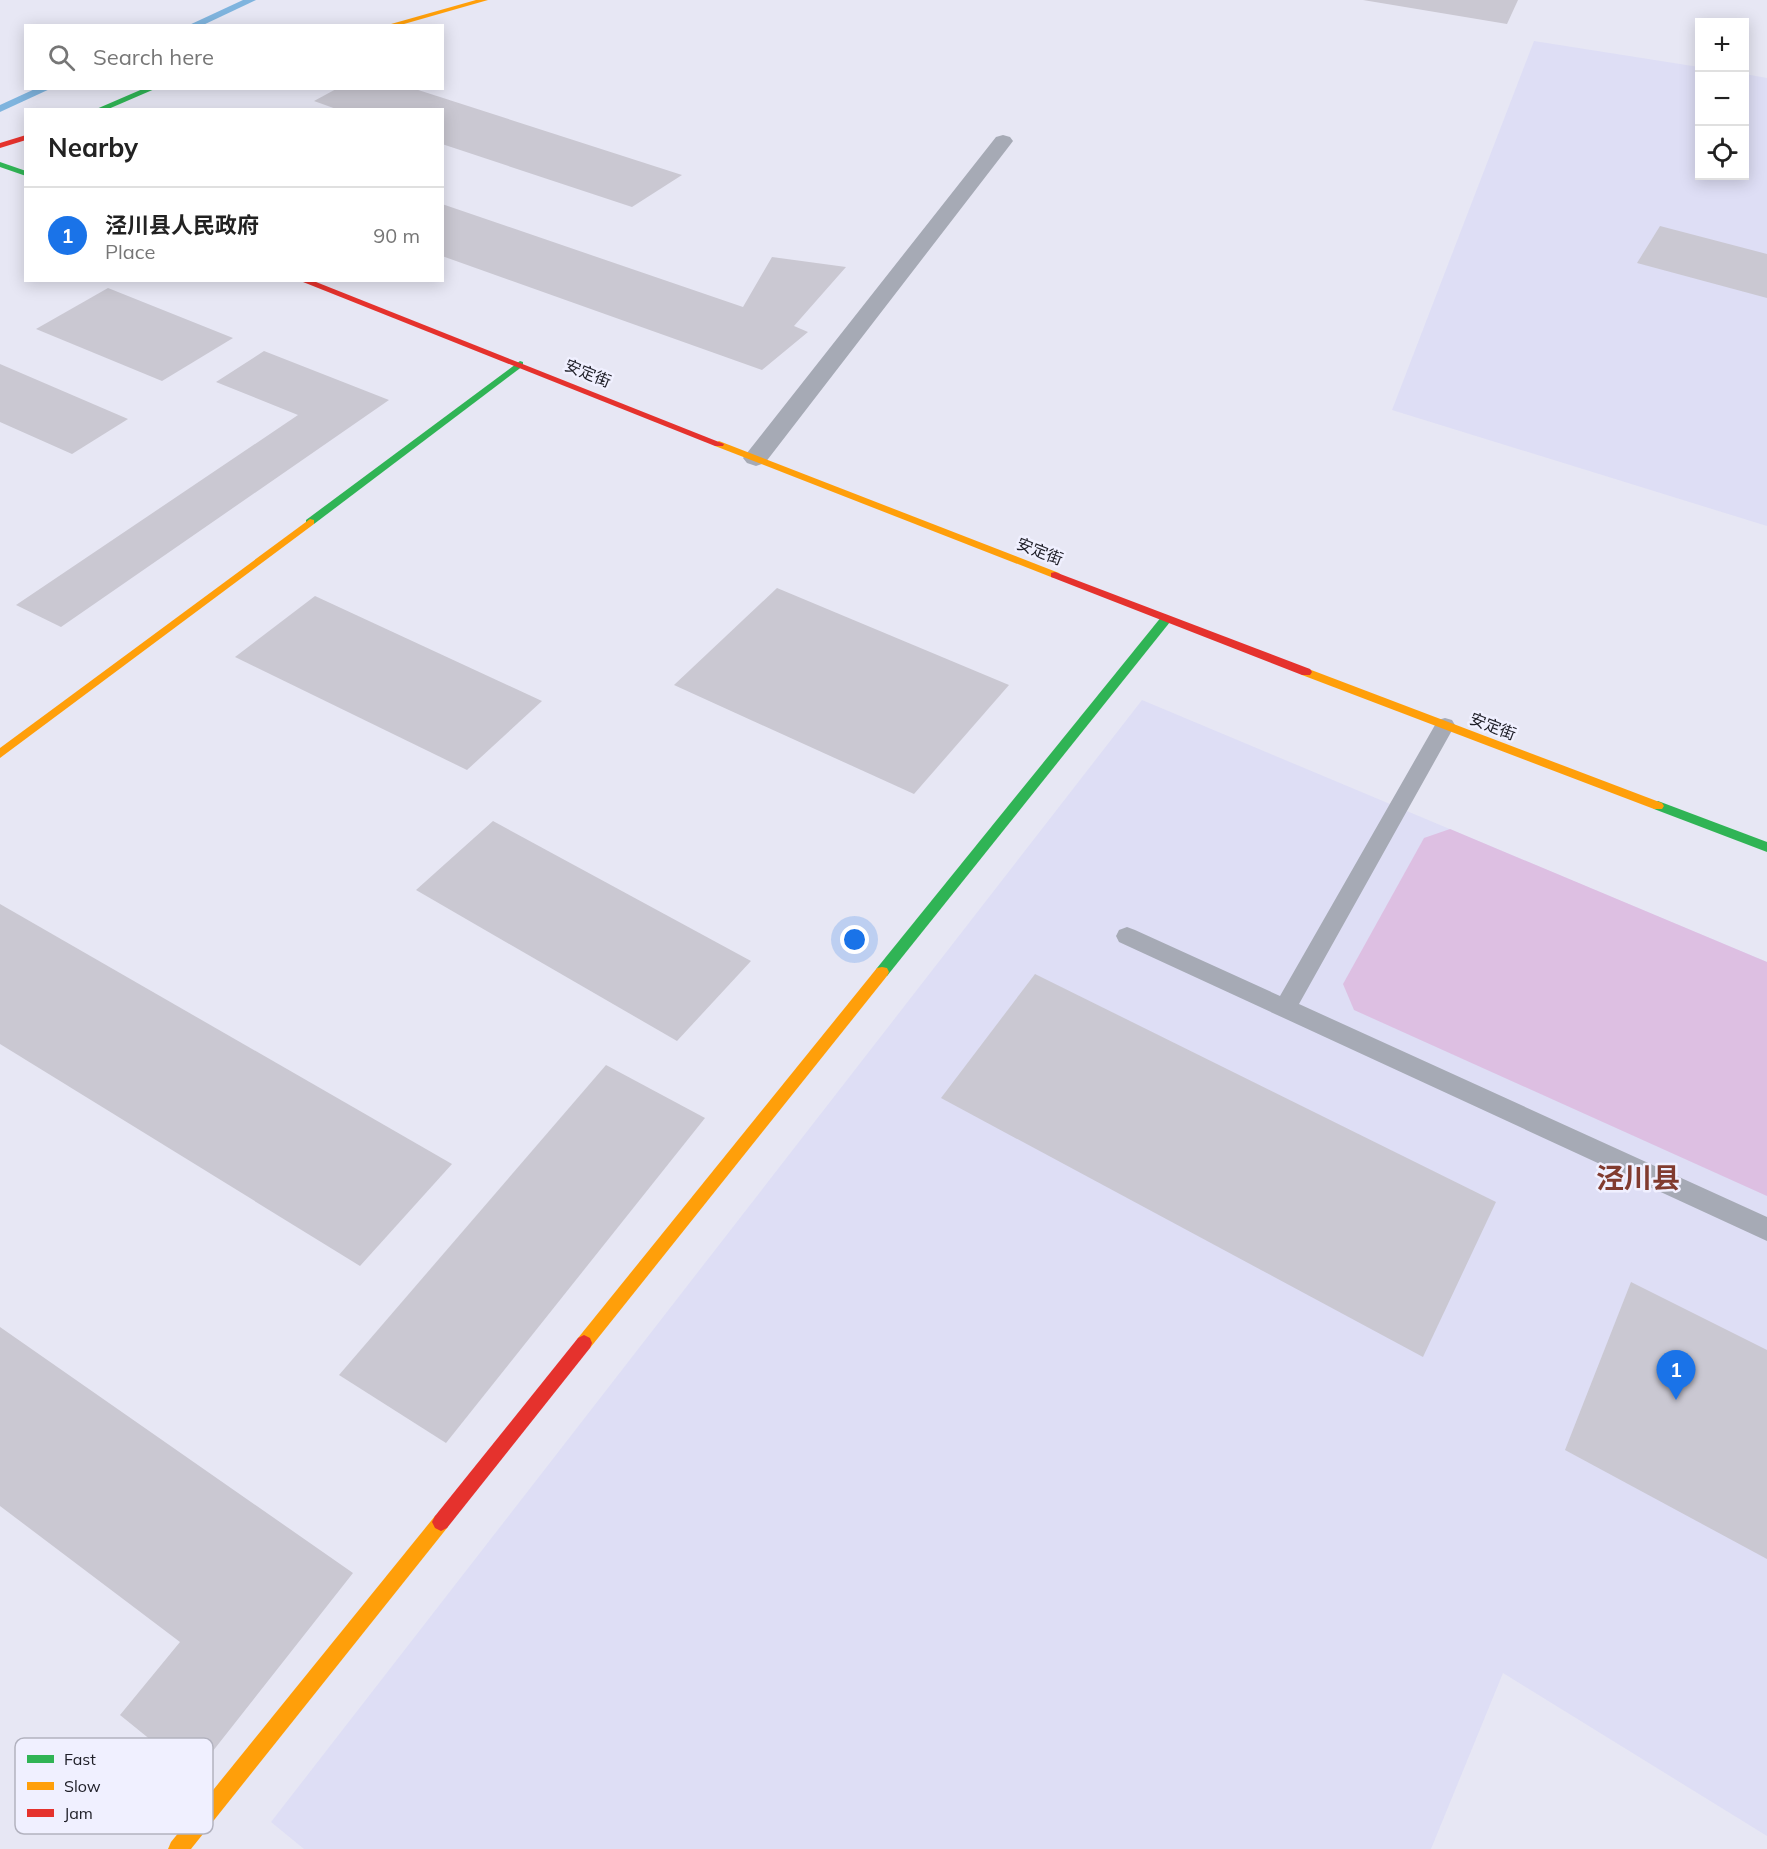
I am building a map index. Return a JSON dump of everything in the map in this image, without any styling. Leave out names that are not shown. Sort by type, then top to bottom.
[{"type":"street","points":[[394,24],[484,0]]},
{"type":"street","points":[[103,108],[148,90]]},
{"type":"street","points":[[0,146],[24,138]]},
{"type":"street","points":[[756,458],[1003,141]]},
{"type":"street","points":[[0,164],[24,173]]},
{"type":"street","name":"安定街","points":[[307,282],[1166,619],[1767,847]]},
{"type":"street","points":[[0,754],[520,364]]},
{"type":"street","points":[[213,1805],[1166,619]]},
{"type":"street","points":[[178,1849],[190,1834]]},
{"type":"lane","points":[[1286,1009],[1445,725]]},
{"type":"lane","points":[[1127,936],[1767,1229]]},
{"type":"shaded area","points":[[1534,41],[1695,66],[1695,180],[1749,180],[1749,75],[1767,78],[1767,526],[1392,410]]},
{"type":"shaded area","points":[[1142,700],[1767,962],[1767,1836],[1503,1673],[1431,1849],[304,1849],[271,1822]]},
{"type":"shaded area","points":[[1450,829],[1767,962],[1767,1196],[1354,1010],[1343,984],[1424,838]]},
{"type":"building","points":[[1363,0],[1518,0],[1507,24]]},
{"type":"building","points":[[334,90],[418,90],[682,175],[632,207],[444,145],[444,108],[333,108],[314,101]]},
{"type":"building","points":[[444,205],[743,307],[772,257],[846,267],[794,326],[808,332],[762,370],[444,257]]},
{"type":"building","points":[[1660,226],[1767,254],[1767,298],[1637,263]]},
{"type":"building","points":[[108,288],[233,338],[162,381],[36,329]]},
{"type":"building","points":[[264,351],[389,400],[61,627],[16,605],[298,415],[216,382]]},
{"type":"building","points":[[0,364],[128,419],[72,454],[0,422]]},
{"type":"building","points":[[777,588],[1009,685],[914,794],[674,685]]},
{"type":"building","points":[[315,596],[542,701],[467,770],[235,657]]},
{"type":"building","points":[[493,821],[751,961],[677,1041],[416,890]]},
{"type":"building","points":[[0,904],[452,1164],[360,1266],[0,1044]]},
{"type":"building","points":[[1035,974],[1496,1202],[1423,1357],[941,1098]]},
{"type":"building","points":[[606,1065],[705,1118],[446,1443],[339,1375]]},
{"type":"building","points":[[1631,1282],[1767,1350],[1767,1559],[1565,1450]]},
{"type":"building","points":[[0,1327],[353,1573],[213,1751],[213,1738],[148,1738],[120,1715],[180,1642],[0,1506]]},
{"type":"waterway","points":[[197,24],[251,0]]},
{"type":"waterway","points":[[0,109],[43,90]]},
{"type":"traffic: fast","points":[[103,108],[148,90]]},
{"type":"traffic: fast","points":[[0,164],[24,173]]},
{"type":"traffic: fast","points":[[310,522],[520,364]]},
{"type":"traffic: fast","points":[[882,972],[1166,619]]},
{"type":"traffic: fast","points":[[1658,806],[1767,847]]},
{"type":"traffic: slow","points":[[394,24],[484,0]]},
{"type":"traffic: slow","points":[[719,444],[1055,575]]},
{"type":"traffic: slow","points":[[0,754],[310,522]]},
{"type":"traffic: slow","points":[[1306,672],[1658,806]]},
{"type":"traffic: slow","points":[[584,1343],[882,972]]},
{"type":"traffic: slow","points":[[213,1805],[441,1522]]},
{"type":"traffic: slow","points":[[178,1849],[190,1834]]},
{"type":"traffic: jam","points":[[0,146],[24,138]]},
{"type":"traffic: jam","points":[[307,282],[719,444]]},
{"type":"traffic: jam","points":[[1055,575],[1306,672]]},
{"type":"traffic: jam","points":[[441,1522],[584,1343]]},
{"type":"place","name":"泾川县人民政府","points":[[1676,1400]]},
{"type":"district","name":"泾川县","points":[[1638,1177]]}]
